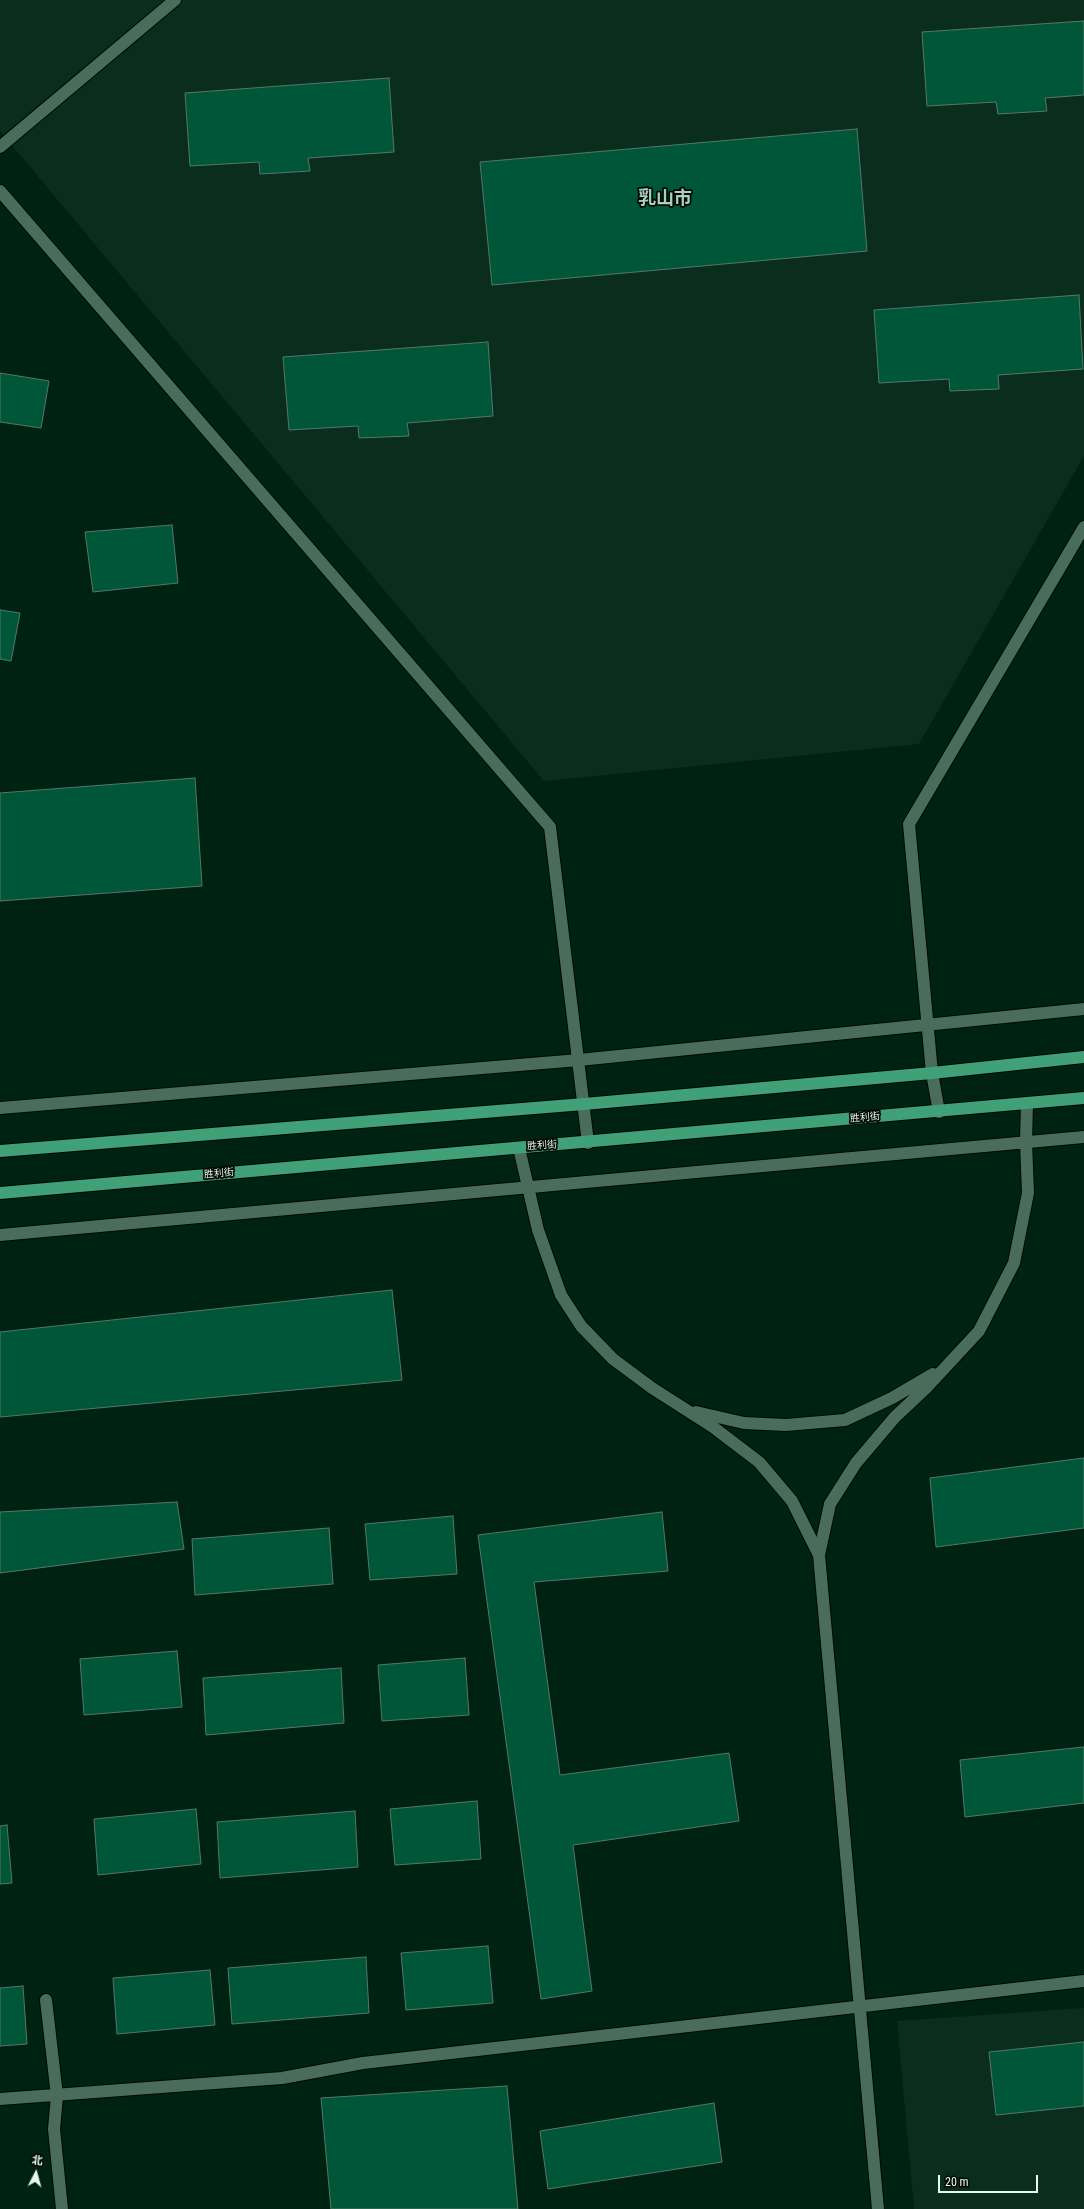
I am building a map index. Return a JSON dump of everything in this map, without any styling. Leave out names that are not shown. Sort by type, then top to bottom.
[{"type":"main road","points":[[0,1151],[584,1104],[1084,1058]]},
{"type":"main road","name":"胜利街","points":[[0,1193],[588,1143],[1084,1098]]},
{"type":"street","points":[[0,147],[175,0]]},
{"type":"street","points":[[0,191],[550,827],[588,1143]]},
{"type":"street","points":[[939,1112],[932,1073],[909,824],[1084,527]]},
{"type":"street","points":[[0,1108],[579,1060],[1084,1009]]},
{"type":"street","points":[[878,2209],[819,1555],[830,1504],[856,1463],[895,1417],[946,1367],[979,1331],[1014,1262],[1028,1193],[1026,1142],[1027,1103]]},
{"type":"street","points":[[0,1235],[1084,1137]]},
{"type":"street","points":[[519,1148],[538,1230],[561,1294],[581,1326],[613,1359],[652,1388],[714,1427],[759,1462],[792,1502],[819,1555]]},
{"type":"street","points":[[687,1410],[744,1423],[786,1425],[845,1420],[892,1398],[946,1367]]},
{"type":"street","points":[[0,2099],[57,2096],[282,2078],[363,2063],[1084,1981]]},
{"type":"street","points":[[46,2000],[57,2096],[54,2129],[62,2209]]},
{"type":"shaded area","points":[[0,0],[1084,0],[1084,456],[919,744],[544,781],[0,131]]},
{"type":"shaded area","points":[[1084,2008],[1084,2209],[914,2209],[897,2021]]},
{"type":"building","points":[[1084,21],[1084,95],[1045,98],[1047,111],[998,114],[996,102],[927,106],[922,32]]},
{"type":"building","points":[[389,78],[394,152],[308,158],[310,171],[260,174],[259,162],[190,166],[185,93]]},
{"type":"building","points":[[857,129],[867,251],[492,285],[480,162]]},
{"type":"building","points":[[1079,295],[1083,369],[998,375],[999,389],[950,391],[949,379],[879,383],[874,310]]},
{"type":"building","points":[[488,342],[493,416],[407,423],[409,436],[359,438],[358,426],[289,430],[283,357]]},
{"type":"building","points":[[0,373],[49,381],[41,428],[0,422]]},
{"type":"building","points":[[172,525],[178,583],[93,592],[85,532]]},
{"type":"building","points":[[0,610],[20,613],[11,661],[0,659]]},
{"type":"building","points":[[195,778],[202,886],[0,901],[0,793]]},
{"type":"building","points":[[392,1290],[402,1380],[0,1417],[0,1332]]},
{"type":"building","points":[[1084,1458],[1084,1528],[936,1547],[930,1478]]},
{"type":"building","points":[[177,1502],[184,1549],[0,1573],[0,1512]]},
{"type":"building","points":[[662,1512],[668,1571],[534,1582],[560,1775],[729,1753],[739,1821],[573,1845],[592,1991],[541,1999],[478,1535]]},
{"type":"building","points":[[453,1516],[457,1574],[370,1580],[365,1524]]},
{"type":"building","points":[[329,1528],[333,1584],[195,1595],[192,1539]]},
{"type":"building","points":[[177,1651],[182,1707],[84,1715],[80,1659]]},
{"type":"building","points":[[465,1658],[469,1715],[382,1721],[378,1665]]},
{"type":"building","points":[[341,1668],[344,1723],[206,1735],[203,1678]]},
{"type":"building","points":[[1084,1747],[1084,1803],[965,1817],[960,1760]]},
{"type":"building","points":[[477,1801],[481,1859],[395,1865],[390,1809]]},
{"type":"building","points":[[196,1809],[201,1864],[98,1875],[94,1819]]},
{"type":"building","points":[[355,1811],[358,1867],[220,1878],[217,1822]]},
{"type":"building","points":[[7,1825],[12,1883],[0,1884],[0,1826]]},
{"type":"building","points":[[488,1946],[493,2003],[406,2010],[401,1953]]},
{"type":"building","points":[[366,1957],[369,2013],[232,2024],[228,1968]]},
{"type":"building","points":[[210,1970],[215,2025],[117,2034],[113,1978]]},
{"type":"building","points":[[23,1986],[27,2044],[0,2046],[0,1988]]},
{"type":"building","points":[[1084,2042],[1084,2106],[996,2115],[989,2052]]},
{"type":"building","points":[[507,2086],[518,2209],[331,2209],[321,2098]]},
{"type":"building","points":[[714,2103],[722,2162],[548,2189],[540,2131]]},
{"type":"district","name":"乳山市","points":[[665,199]]}]
